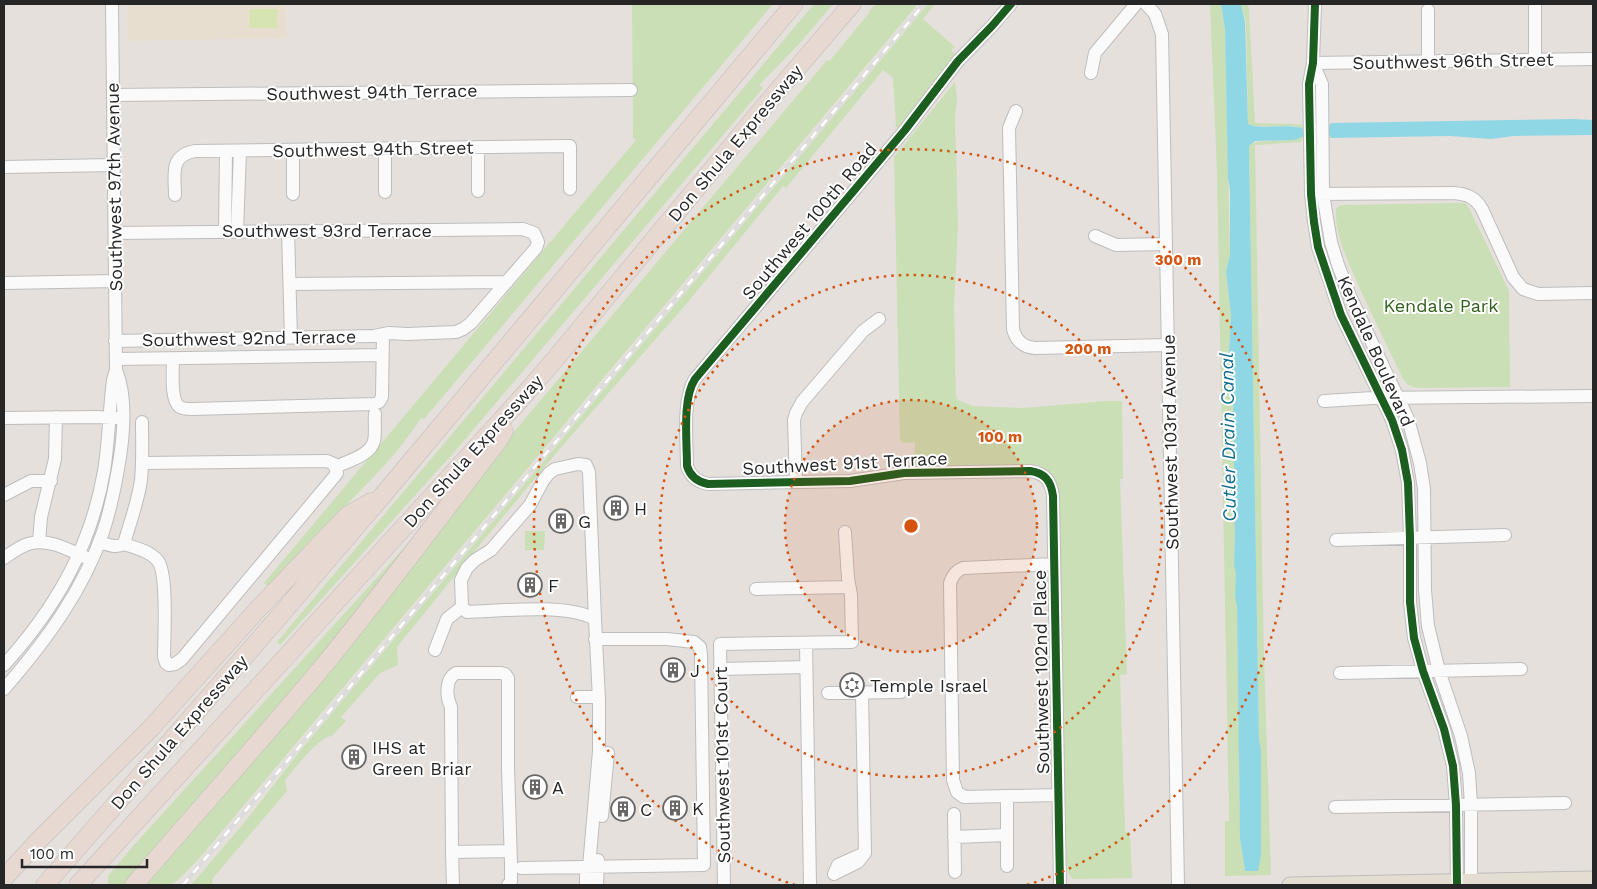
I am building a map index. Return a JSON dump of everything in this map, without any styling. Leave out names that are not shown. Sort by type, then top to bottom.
[{"type":"highway","name":"Don Shula Expressway","points":[[46,884],[383,495],[794,4]]},
{"type":"highway","name":"Don Shula Expressway","points":[[79,883],[517,403],[852,4]]},
{"type":"highway","points":[[134,885],[146,878],[375,602],[499,440],[517,403]]},
{"type":"highway","points":[[4,878],[150,729],[258,609],[348,515],[383,495]]},
{"type":"main road","points":[[1290,885],[1464,884],[1593,879]]},
{"type":"street","name":"Southwest 97th Avenue","points":[[4,688],[30,658],[63,613],[92,560],[104,528],[122,447],[116,418],[113,380],[116,365],[116,341],[112,4]]},
{"type":"street","name":"Southwest 100th Road","points":[[694,478],[687,466],[687,406],[691,385],[905,130],[958,61],[1011,4]]},
{"type":"street","points":[[1091,73],[1095,53],[1136,4]]},
{"type":"street","name":"Southwest 103rd Avenue","points":[[1146,4],[1155,14],[1162,34],[1178,885]]},
{"type":"street","name":"Kendale Boulevard","points":[[1315,4],[1314,63],[1309,84],[1317,194],[1318,247],[1341,315],[1392,420],[1402,450],[1408,483],[1410,602],[1414,638],[1423,671],[1444,729],[1453,766],[1464,884]]},
{"type":"street","points":[[1535,4],[1535,60]]},
{"type":"street","points":[[1428,10],[1428,61]]},
{"type":"street","name":"Southwest 96th Street","points":[[1314,63],[1593,60]]},
{"type":"street","name":"Southwest 94th Terrace","points":[[113,95],[631,90]]},
{"type":"street","points":[[1016,111],[1009,128],[1013,319],[1014,333],[1020,343],[1035,348],[1168,345]]},
{"type":"street","name":"Southwest 94th Street","points":[[175,195],[175,169],[178,158],[185,153],[195,151],[478,147],[570,146],[570,190]]},
{"type":"street","points":[[478,147],[478,191]]},
{"type":"street","points":[[385,149],[386,192]]},
{"type":"street","points":[[293,150],[293,194]]},
{"type":"street","points":[[226,151],[231,231]]},
{"type":"street","points":[[231,231],[240,151]]},
{"type":"street","points":[[4,167],[114,165]]},
{"type":"street","points":[[1317,194],[1453,193],[1469,196],[1478,202],[1513,277],[1523,289],[1538,294],[1593,293]]},
{"type":"street","name":"Kendale Boulevard","points":[[1317,194],[1340,272],[1398,398],[1410,428],[1420,463],[1424,489],[1427,615],[1430,638],[1438,671],[1457,723],[1469,773],[1472,805],[1464,884]]},
{"type":"street","name":"Southwest 93rd Terrace","points":[[115,232],[523,229],[532,232],[538,242],[536,248],[507,282]]},
{"type":"street","points":[[288,231],[292,338]]},
{"type":"street","points":[[1095,236],[1116,245],[1166,244]]},
{"type":"street","points":[[4,283],[115,280]]},
{"type":"street","points":[[290,284],[507,282]]},
{"type":"street","points":[[116,365],[173,359],[383,344],[395,333],[454,332],[463,329],[471,323],[507,282]]},
{"type":"street","points":[[796,482],[794,420],[799,406],[863,331],[879,319]]},
{"type":"street","name":"Southwest 92nd Terrace","points":[[116,341],[374,336],[383,344]]},
{"type":"street","points":[[173,359],[174,398],[178,405],[183,408],[377,404],[381,401],[382,394],[383,344]]},
{"type":"street","points":[[1324,401],[1382,398],[1593,396]]},
{"type":"street","points":[[336,467],[363,454],[371,447],[374,439],[374,414]]},
{"type":"street","points":[[39,542],[42,517],[56,451],[56,417]]},
{"type":"street","points":[[4,418],[116,418]]},
{"type":"street","name":"Southwest 97th Avenue","points":[[4,665],[39,624],[56,598],[79,554],[91,522],[101,486],[107,448],[116,418]]},
{"type":"street","points":[[99,542],[120,546],[125,540],[138,494],[142,463],[142,422]]},
{"type":"street","points":[[104,528],[148,553],[162,567],[164,586],[164,657],[168,665],[175,664],[337,472],[332,462],[327,461],[142,463]]},
{"type":"street","points":[[595,619],[586,614],[556,609],[467,612],[462,607],[461,580],[467,568],[475,560],[491,550],[530,505],[549,473],[555,468],[580,463],[586,465],[589,472],[599,698],[599,751],[593,867],[597,885]]},
{"type":"street","name":"Southwest 91st Terrace","points":[[694,478],[708,484],[856,480],[904,473],[1030,471]]},
{"type":"street","name":"Southwest 102nd Place","points":[[1030,471],[1046,476],[1052,487],[1053,496],[1060,885]]},
{"type":"street","points":[[4,495],[31,481],[51,481]]},
{"type":"street","points":[[810,885],[806,643],[852,642],[851,595],[845,532]]},
{"type":"street","points":[[1336,540],[1505,536]]},
{"type":"street","points":[[4,558],[24,546],[39,542],[55,544],[92,560]]},
{"type":"street","points":[[1054,564],[963,568],[954,573],[950,582],[953,780],[957,792],[964,797],[1058,795]]},
{"type":"street","points":[[756,589],[850,587]]},
{"type":"street","points":[[434,650],[447,618],[462,607]]},
{"type":"street","points":[[521,868],[704,865],[700,647],[694,642],[667,639],[595,639]]},
{"type":"street","name":"Southwest 101st Court","points":[[724,885],[720,644],[806,643]]},
{"type":"street","points":[[19,648],[30,658]]},
{"type":"street","points":[[720,669],[806,667]]},
{"type":"street","points":[[1340,673],[1521,669]]},
{"type":"street","points":[[453,885],[451,707],[448,701],[448,683],[450,677],[456,673],[500,673],[506,674],[508,678],[511,881],[508,885]]},
{"type":"street","points":[[828,693],[900,692]]},
{"type":"street","points":[[833,880],[838,866],[865,853],[862,693]]},
{"type":"street","points":[[577,697],[599,698]]},
{"type":"street","points":[[1007,796],[1007,866]]},
{"type":"street","points":[[1335,807],[1565,803]]},
{"type":"street","points":[[954,814],[955,872]]},
{"type":"street","points":[[954,836],[1007,836]]},
{"type":"street","points":[[452,852],[510,851]]},
{"type":"street","points":[[586,885],[586,876],[593,867]]},
{"type":"shaded area","points":[[127,4],[286,4],[287,38],[128,41]]},
{"type":"green space","points":[[632,4],[773,4],[424,419],[421,418],[390,459],[268,586],[264,583],[636,140],[633,138]]},
{"type":"green space","points":[[814,4],[833,4],[800,43],[759,85],[763,88],[456,450],[280,645],[277,642]]},
{"type":"green space","points":[[875,4],[918,4],[198,860],[177,881],[169,885],[148,885],[149,879],[471,483],[827,60],[829,61],[832,58]]},
{"type":"green space","points":[[928,4],[935,4],[923,19],[955,47],[951,50],[958,56],[900,130],[896,127],[893,78],[883,70],[786,188],[783,186],[688,302],[557,452],[482,542],[397,647],[398,665],[380,673],[341,717],[346,721],[332,736],[320,741],[285,780],[287,791],[213,878],[212,885],[191,885],[244,823],[300,751]]},
{"type":"green space","points":[[1210,4],[1221,4],[1225,29],[1230,255],[1226,271],[1231,315],[1229,353],[1231,390],[1233,394],[1234,565],[1236,574],[1240,752],[1240,838],[1245,871],[1261,855],[1261,750],[1259,739],[1249,146],[1253,143],[1290,140],[1304,136],[1301,142],[1255,145],[1264,657],[1271,875],[1225,876],[1225,821],[1229,821],[1217,173]]},
{"type":"green space","points":[[1241,4],[1248,4],[1249,10],[1255,123],[1295,124],[1302,125],[1304,129],[1294,126],[1255,126],[1248,124],[1246,22]]},
{"type":"green space","points":[[250,9],[278,9],[277,28],[249,28]]},
{"type":"green space","points":[[955,82],[957,99],[955,117],[958,227],[954,304],[956,396],[958,400],[973,406],[1024,408],[1122,401],[1123,479],[1120,479],[1127,674],[1120,675],[1125,832],[1130,832],[1132,878],[1074,879],[1069,874],[1066,866],[1053,479],[945,469],[945,465],[941,466],[941,469],[914,470],[915,442],[903,443],[900,440],[894,157]]},
{"type":"green space","name":"Kendale Park","points":[[1465,203],[1509,291],[1510,387],[1418,388],[1408,385],[1403,379],[1361,291],[1340,240],[1336,209],[1344,205]]},
{"type":"green space","points":[[525,531],[545,531],[544,550],[525,550]]},
{"type":"green space","points":[[413,538],[408,553],[130,885],[108,885],[108,876],[134,845]]},
{"type":"water","points":[[1221,4],[1241,4],[1245,22],[1248,124],[1253,126],[1297,127],[1304,129],[1304,136],[1295,140],[1255,141],[1249,146],[1259,739],[1261,750],[1261,855],[1258,871],[1245,871],[1240,838],[1237,607],[1234,565],[1233,394],[1231,390],[1229,353],[1231,315],[1226,271],[1230,255],[1230,189],[1228,179],[1225,29]]},
{"type":"water","points":[[1593,120],[1593,135],[1514,136],[1491,139],[1450,136],[1331,138],[1328,133],[1331,123]]},
{"type":"railway","points":[[183,885],[924,4]]},
{"type":"cycle path","points":[[1011,4],[958,61],[905,130],[695,379],[688,398],[687,466],[695,478],[708,484],[850,481],[904,473],[1030,471],[1040,474],[1049,482],[1053,496],[1060,885]]},
{"type":"cycle path","points":[[1315,4],[1313,63],[1309,84],[1311,194],[1318,247],[1341,315],[1392,420],[1402,450],[1408,483],[1410,602],[1414,638],[1423,671],[1444,729],[1453,766],[1456,805],[1457,885]]},
{"type":"place","name":"H","points":[[616,508]]},
{"type":"place","name":"G","points":[[561,521]]},
{"type":"place","name":"F","points":[[530,585]]},
{"type":"place","name":"J","points":[[673,670]]},
{"type":"place","name":"Temple Israel","points":[[852,685]]},
{"type":"place","name":"IHS at Green Briar","points":[[354,757]]},
{"type":"place","name":"A","points":[[535,787]]},
{"type":"place","name":"K","points":[[675,808]]},
{"type":"place","name":"C","points":[[623,809]]},
{"type":"water label","name":"Cutler Drain Canal","points":[[1228,437]]}]
